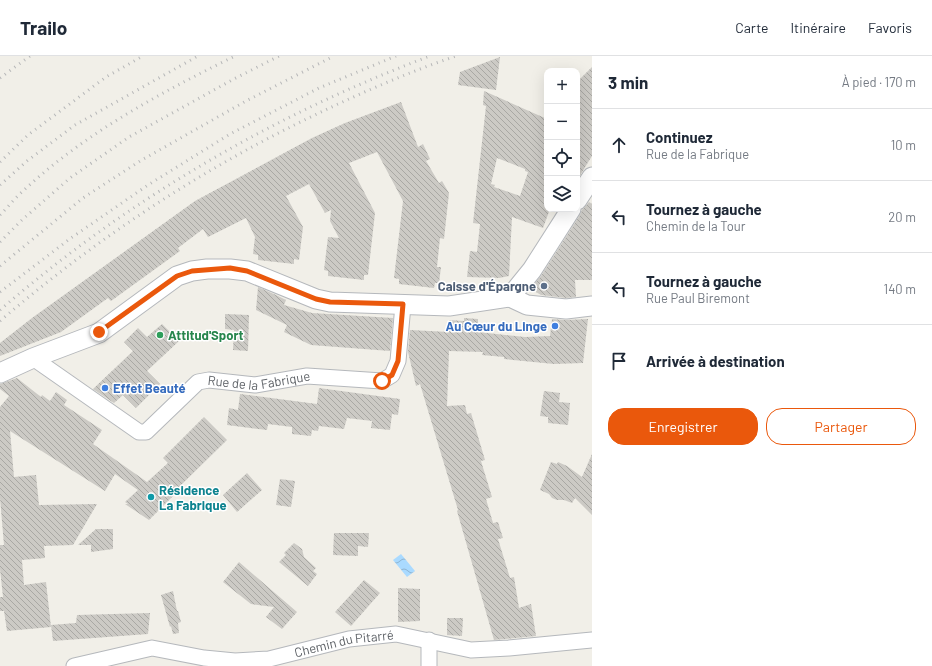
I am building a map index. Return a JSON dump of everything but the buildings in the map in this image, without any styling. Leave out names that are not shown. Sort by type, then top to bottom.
[{"type":"street","points":[[580,195],[592,177]]},
{"type":"street","points":[[510,297],[532,270],[569,212]]},
{"type":"street","points":[[0,373],[33,358],[99,332],[177,276],[192,271],[230,268],[247,271],[316,299],[330,302],[449,306],[510,297],[527,305],[566,309],[592,306]]},
{"type":"street","name":"Rue de la Fabrique","points":[[33,358],[139,432],[146,432],[198,382],[209,380],[255,385],[307,376],[382,381],[392,375],[398,361],[403,304]]},
{"type":"street","name":"Chemin du Pitarré","points":[[74,666],[152,648],[204,658],[235,661],[269,659],[349,639],[396,634],[471,650],[592,640]]},
{"type":"street","points":[[429,640],[429,666]]},
{"type":"water","points":[[401,554],[415,571],[407,577],[393,560]]},
{"type":"railway","points":[[0,78],[30,56]]},
{"type":"railway","points":[[0,162],[28,135],[106,77],[143,56]]},
{"type":"railway","points":[[0,185],[27,161],[75,125],[198,56]]},
{"type":"railway","points":[[0,215],[20,194],[47,170],[98,133],[151,100],[235,56]]},
{"type":"railway","points":[[0,242],[23,219],[70,178],[129,137],[232,80],[279,56]]},
{"type":"railway","points":[[0,266],[83,198],[140,161],[246,101],[334,56]]},
{"type":"railway","points":[[0,292],[71,238],[148,185],[230,134],[319,88],[396,56]]},
{"type":"railway","points":[[0,310],[48,270],[99,232],[150,197],[204,164],[258,133],[314,105],[372,79],[430,56]]},
{"type":"railway","points":[[0,321],[74,261],[113,233],[152,206],[234,157],[276,134],[352,97],[456,56]]},
{"type":"place","name":"Caisse d'Épargne","points":[[544,286]]},
{"type":"place","name":"Au Cœur du Linge","points":[[555,326]]},
{"type":"place","name":"Attitud'Sport","points":[[160,335]]},
{"type":"place","name":"Effet Beauté","points":[[105,388]]},
{"type":"place","name":"Résidence La Fabrique","points":[[151,497]]},
{"type":"route","points":[[99,332],[177,276],[192,271],[230,268],[247,271],[316,299],[330,302],[403,304],[398,361],[392,375],[382,381]]}]
